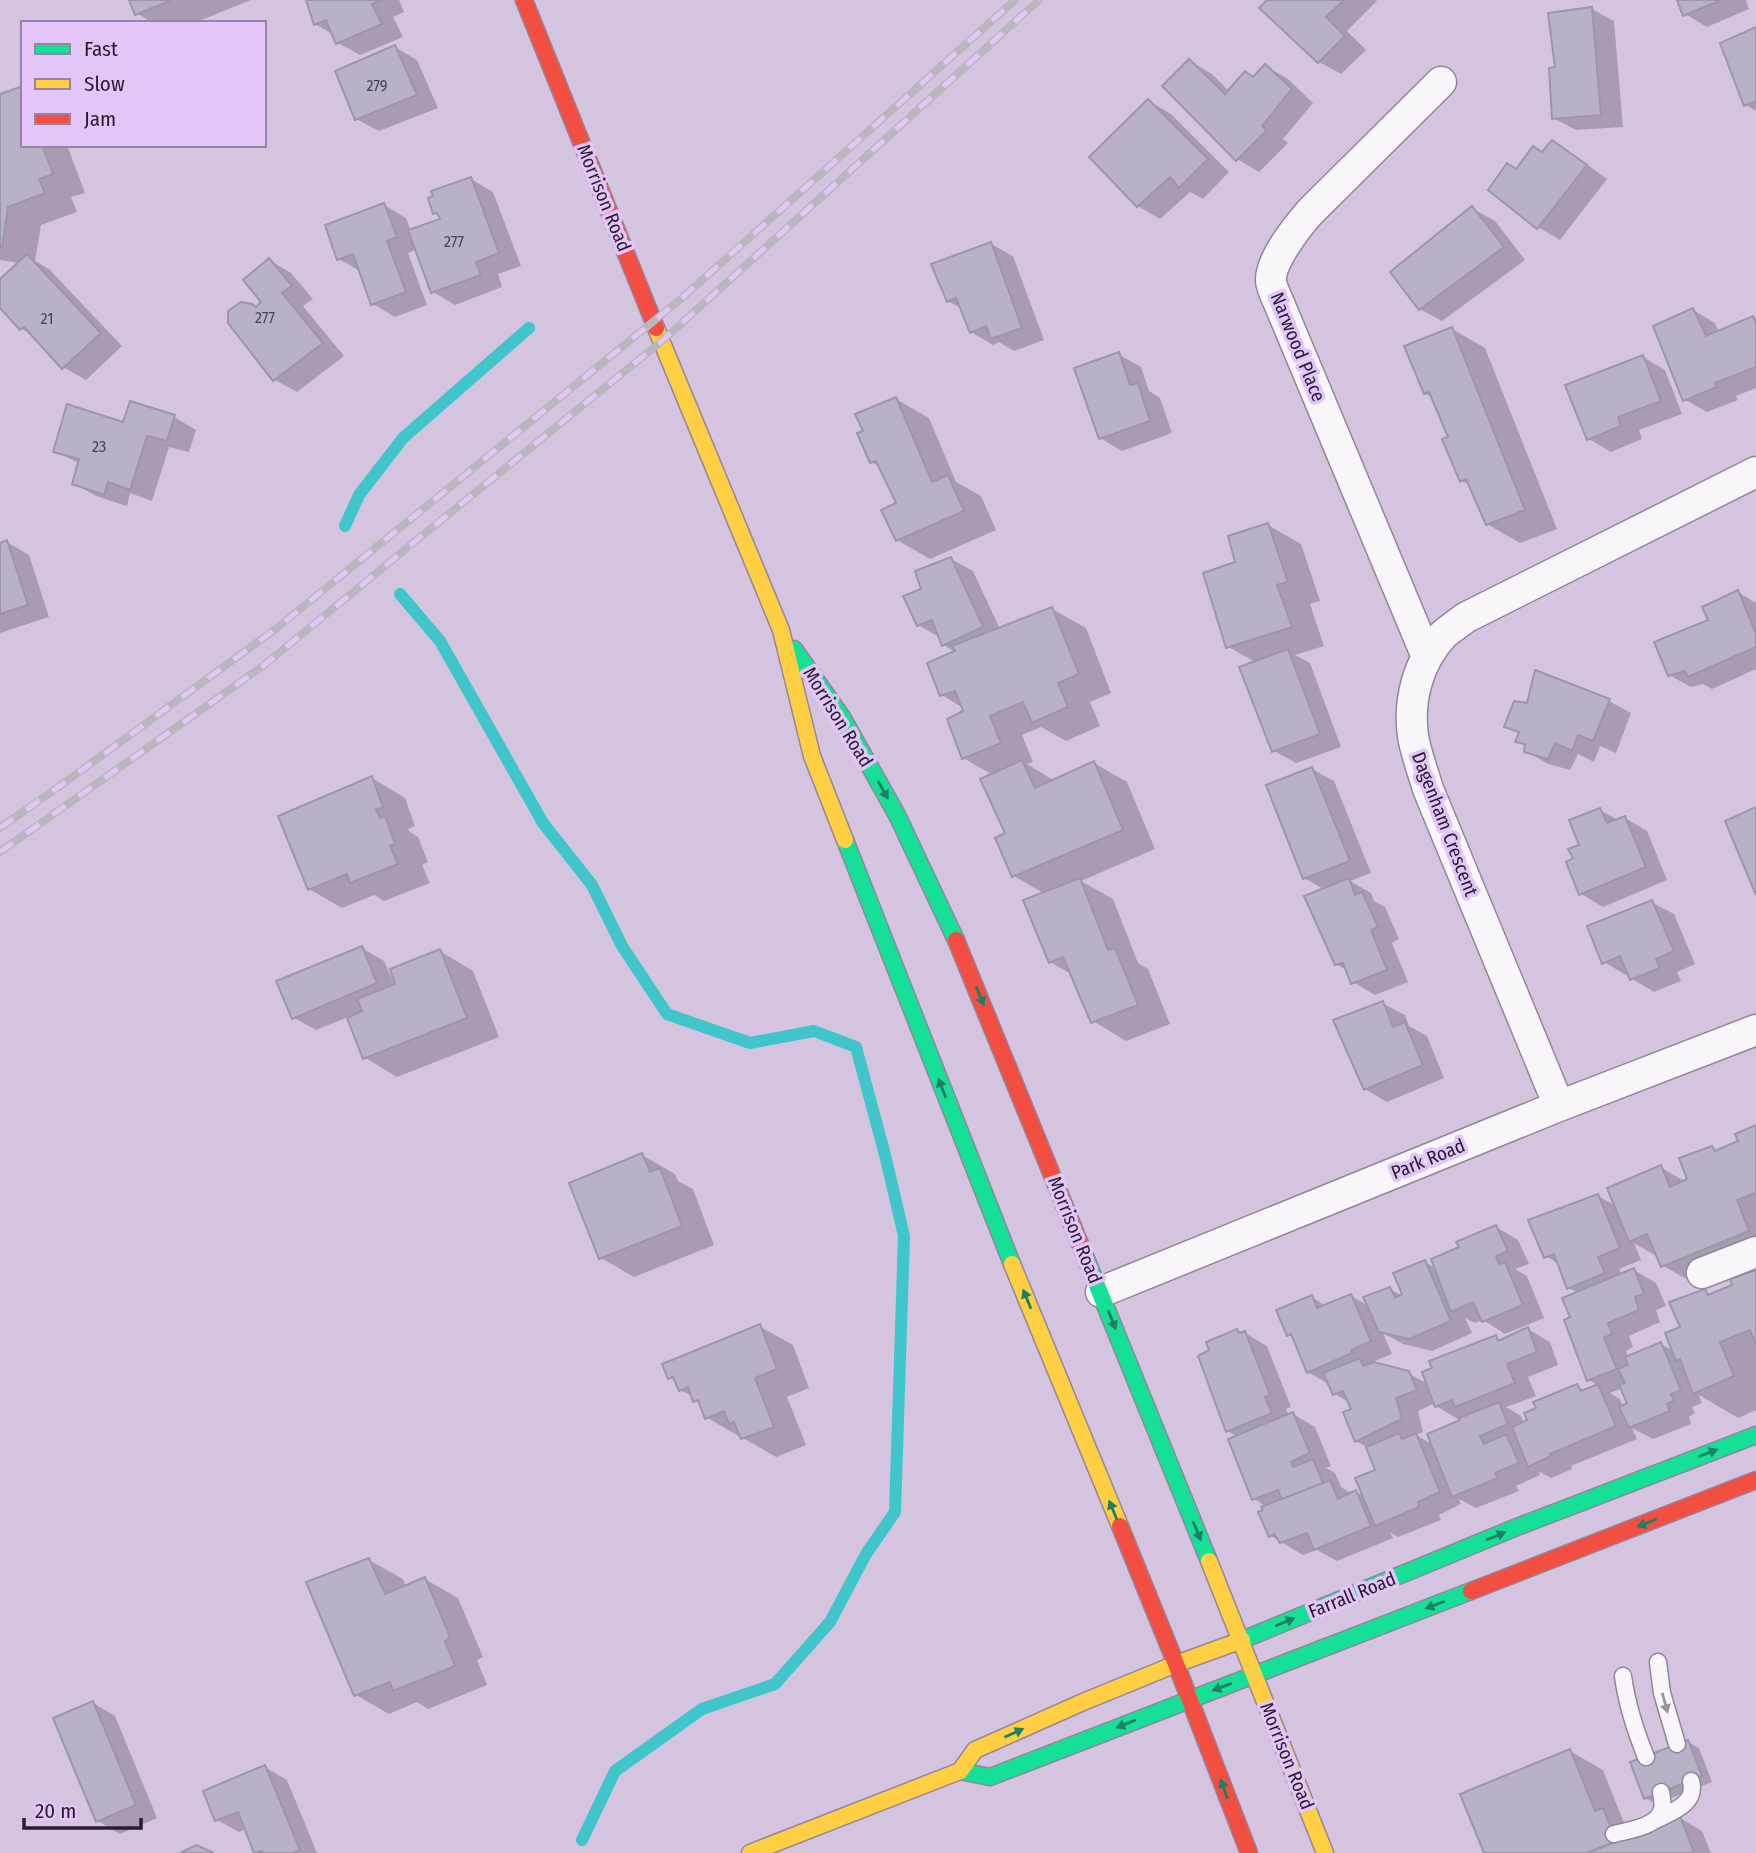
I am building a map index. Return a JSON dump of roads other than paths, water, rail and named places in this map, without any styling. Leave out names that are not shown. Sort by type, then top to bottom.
[{"type":"main road","name":"Morrison Road","points":[[524,0],[781,630],[812,756],[993,1217],[1176,1664],[1249,1853]]},
{"type":"main road","name":"Morrison Road","points":[[781,630],[842,717],[897,816],[960,949],[1101,1292],[1325,1853]]},
{"type":"main road","name":"Farrall Road","points":[[960,1771],[975,1750],[1083,1702],[1517,1527],[1756,1435]]},
{"type":"main road","name":"Farrall Road","points":[[751,1853],[960,1771],[990,1777],[1756,1480]]},
{"type":"street","name":"Narwood Place","points":[[1427,657],[1271,280],[1278,256],[1310,212],[1441,82]]},
{"type":"street","name":"Dagenham Crescent","points":[[1559,1106],[1428,789],[1413,737],[1412,711],[1417,681],[1427,657],[1444,634],[1465,618],[1756,472]]},
{"type":"street","name":"Park Road","points":[[1101,1292],[1559,1106],[1756,1030]]},
{"type":"street","points":[[1702,1273],[1756,1252]]},
{"type":"lane","points":[[1658,1662],[1662,1693],[1677,1744]]},
{"type":"lane","points":[[1623,1676],[1627,1704],[1646,1757]]},
{"type":"lane","points":[[1614,1834],[1656,1820],[1682,1807],[1692,1796],[1691,1781]]},
{"type":"lane","points":[[1656,1820],[1663,1807],[1661,1792]]},
{"type":"waterway","points":[[345,526],[359,495],[403,438],[529,328]]},
{"type":"waterway","points":[[400,594],[440,641],[543,823],[592,885],[622,946],[667,1014],[750,1043],[814,1031],[856,1047],[904,1236],[895,1512],[866,1554],[830,1622],[775,1684],[702,1709],[615,1771],[582,1840]]},
{"type":"railway","points":[[0,828],[277,628],[682,298],[1015,0]]},
{"type":"railway","points":[[0,852],[263,666],[662,341],[1039,0]]}]
